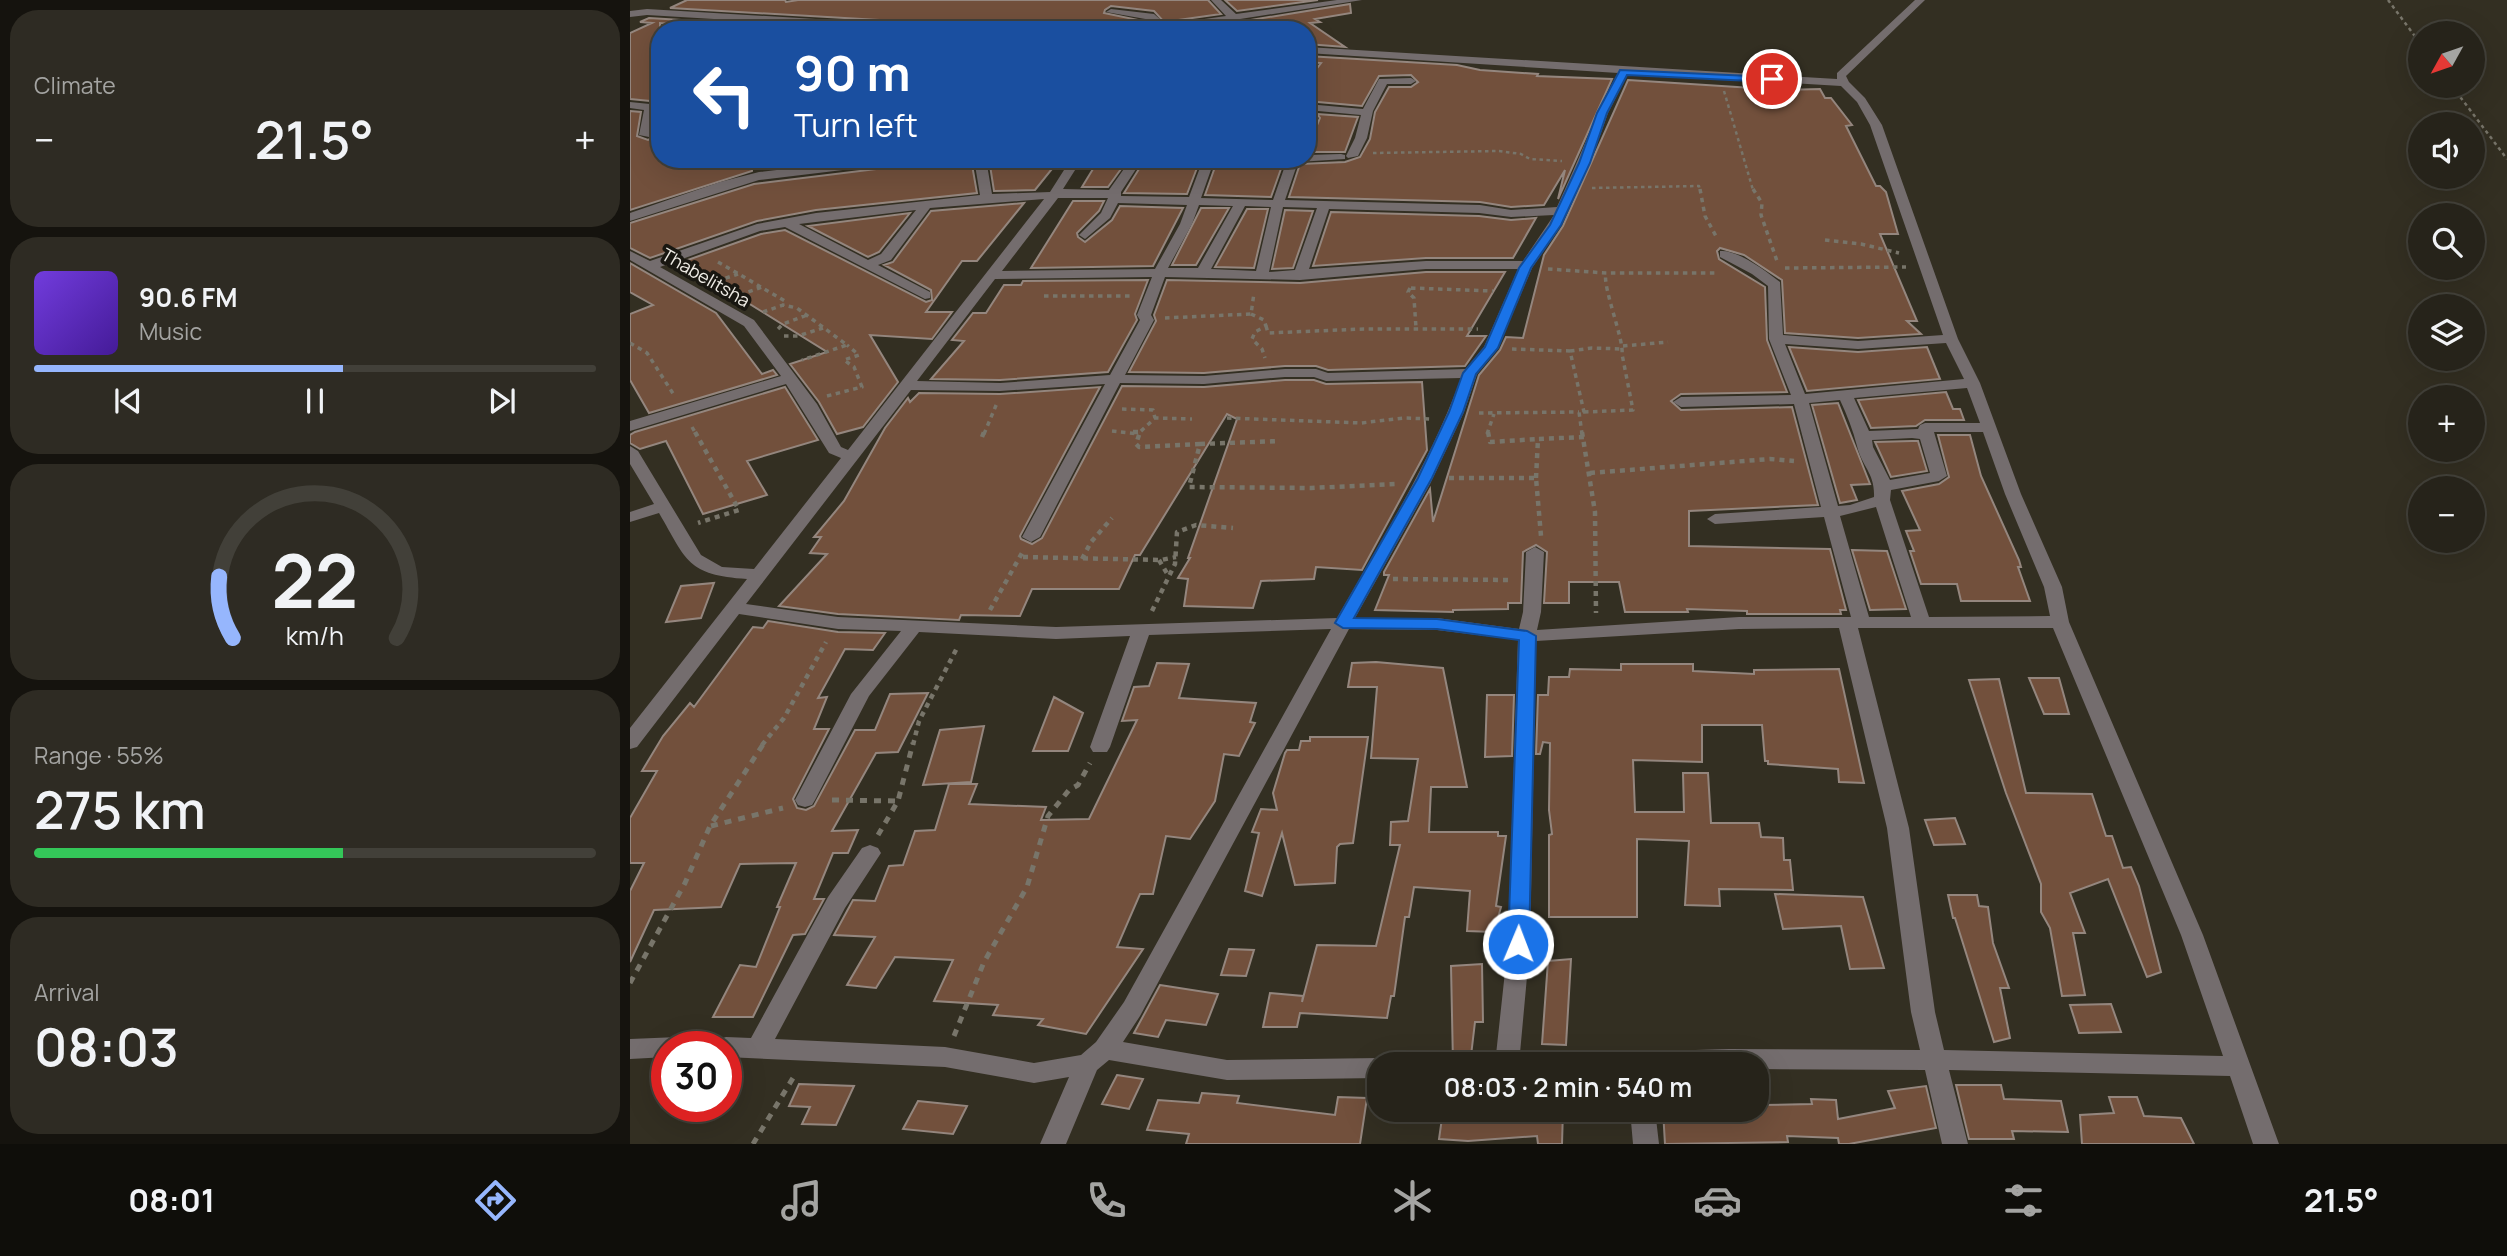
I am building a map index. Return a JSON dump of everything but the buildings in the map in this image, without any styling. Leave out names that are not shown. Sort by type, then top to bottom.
[{"type":"street","points":[[1216,0],[1234,18]]},
{"type":"street","points":[[1211,21],[1357,0]]},
{"type":"street","points":[[1920,0],[1842,72],[1844,83],[1861,100],[1876,125],[1904,198],[1951,339],[1973,383],[2053,587],[2060,622],[2192,934],[2266,1144]]},
{"type":"street","points":[[630,14],[647,12],[798,21]]},
{"type":"street","points":[[1111,12],[1154,17],[1157,21]]},
{"type":"street","points":[[1316,50],[1430,55],[1624,72],[1844,83]]},
{"type":"street","points":[[1053,1144],[1096,1057],[1132,1009],[1206,868],[1423,481],[1452,420],[1470,373],[1491,348],[1527,265],[1562,211],[1584,163],[1602,113],[1624,72]]},
{"type":"street","points":[[1316,158],[1347,156],[1362,138],[1366,113],[1384,79],[1411,81]]},
{"type":"street","points":[[630,106],[651,107]]},
{"type":"street","points":[[1316,111],[1336,107],[1366,113]]},
{"type":"street","points":[[645,135],[651,118]]},
{"type":"street","points":[[630,217],[759,176],[826,168]]},
{"type":"street","points":[[982,168],[987,198]]},
{"type":"street","points":[[630,742],[1055,194],[1072,168]]},
{"type":"street","points":[[1084,235],[1106,215],[1128,168]]},
{"type":"street","points":[[1031,537],[1147,320],[1144,315],[1165,259],[1181,235],[1206,168]]},
{"type":"street","points":[[1258,276],[1291,168]]},
{"type":"street","points":[[649,266],[757,229],[987,198],[1055,194],[1241,203],[1480,209],[1504,214],[1562,211]]},
{"type":"street","points":[[1202,272],[1241,203]]},
{"type":"street","points":[[867,265],[886,257],[927,204]]},
{"type":"street","points":[[1300,276],[1324,205]]},
{"type":"street","points":[[788,223],[925,295]]},
{"type":"street","points":[[1725,254],[1757,271],[1774,285],[1776,340],[1801,399],[1816,462],[1832,512],[1898,828],[1923,1012],[1955,1144]]},
{"type":"street","name":"Thabelitsha","points":[[630,255],[744,320],[808,403],[835,450],[852,457]]},
{"type":"street","points":[[991,275],[1202,272],[1300,276],[1324,271],[1412,265],[1527,265]]},
{"type":"street","points":[[1776,340],[1858,345],[1951,339]]},
{"type":"street","points":[[630,426],[683,410],[785,372]]},
{"type":"street","points":[[906,385],[1004,386],[1116,379],[1204,380],[1285,373],[1317,373],[1326,377],[1470,373]]},
{"type":"street","points":[[1681,402],[1801,399],[1973,383]]},
{"type":"street","points":[[1845,395],[1864,436],[1865,447],[1883,493],[1922,622]]},
{"type":"street","points":[[1715,519],[1852,510],[1883,493],[1939,476],[1924,430],[1927,428],[1989,427]]},
{"type":"street","points":[[1864,436],[1912,433],[1927,436]]},
{"type":"street","points":[[630,451],[694,558],[718,572],[760,575]]},
{"type":"street","points":[[630,517],[662,507]]},
{"type":"street","points":[[1508,1052],[1518,944],[1527,636],[1535,580],[1535,552]]},
{"type":"street","points":[[736,608],[838,623],[1056,634],[1343,623],[1437,624],[1527,636],[1739,623],[2060,622]]},
{"type":"street","points":[[805,800],[861,694],[914,627]]},
{"type":"street","points":[[1100,747],[1141,632]]},
{"type":"street","points":[[758,1048],[836,903],[870,853]]},
{"type":"street","points":[[630,1049],[651,1048]]},
{"type":"street","points":[[742,1048],[945,1056],[1034,1073],[1096,1057],[1227,1070],[1367,1068]]},
{"type":"street","points":[[1769,1061],[1933,1060],[2238,1066]]},
{"type":"street","points":[[1644,1122],[1646,1144]]},
{"type":"path","points":[[2388,0],[2408,27]]},
{"type":"path","points":[[1723,77],[1726,101],[1748,176],[1755,195],[1762,203],[1761,215],[1779,268]]},
{"type":"path","points":[[2461,98],[2507,159]]},
{"type":"path","points":[[1347,156],[1369,153],[1499,151],[1521,154],[1530,159],[1584,163]]},
{"type":"path","points":[[1573,188],[1699,186],[1705,216],[1725,254]]},
{"type":"path","points":[[1825,240],[1921,255]]},
{"type":"path","points":[[716,260],[785,301],[783,305]]},
{"type":"path","points":[[1412,265],[1407,282],[1410,288],[1408,292],[1414,298],[1416,328]]},
{"type":"path","points":[[1584,437],[1490,442],[1488,435],[1494,414],[1633,410],[1623,348],[1614,334],[1610,288],[1604,279],[1606,273]]},
{"type":"path","points":[[1251,314],[1258,276]]},
{"type":"path","points":[[1410,288],[1494,290],[1515,296]]},
{"type":"path","points":[[1039,296],[1152,296]]},
{"type":"path","points":[[744,320],[783,305],[797,308],[859,355],[844,360],[854,367],[862,387],[808,403]]},
{"type":"path","points":[[1147,320],[1251,314],[1264,320],[1268,333],[1416,328],[1500,329]]},
{"type":"path","points":[[807,315],[778,327],[778,336],[798,336],[824,328]]},
{"type":"path","points":[[1263,377],[1268,367],[1264,353],[1252,339],[1255,332],[1266,327]]},
{"type":"path","points":[[1491,348],[1570,351],[1668,342]]},
{"type":"path","points":[[630,343],[647,353],[683,410],[739,510],[677,530]]},
{"type":"path","points":[[785,372],[847,345]]},
{"type":"path","points":[[1570,351],[1595,512],[1597,632]]},
{"type":"path","points":[[982,438],[1004,386]]},
{"type":"path","points":[[1101,407],[1153,410],[1155,418]]},
{"type":"path","points":[[1192,419],[1150,418],[1140,432],[1136,444],[1139,447],[1280,441]]},
{"type":"path","points":[[1227,418],[1362,423],[1404,418],[1452,420]]},
{"type":"path","points":[[1089,429],[1140,432]]},
{"type":"path","points":[[1535,552],[1542,542],[1536,478],[1538,439]]},
{"type":"path","points":[[1200,444],[1189,487],[1311,488],[1536,478]]},
{"type":"path","points":[[1590,473],[1770,460],[1816,462]]},
{"type":"path","points":[[1112,518],[1104,531],[1087,545],[1082,561],[1161,560],[1176,557]]},
{"type":"path","points":[[1141,632],[1176,557],[1177,531],[1183,527],[1213,525],[1233,528]]},
{"type":"path","points":[[870,853],[898,801],[923,712],[954,650],[978,630],[1031,537]]},
{"type":"path","points":[[1019,557],[1161,560]]},
{"type":"path","points":[[1161,560],[1168,576]]},
{"type":"path","points":[[1368,579],[1535,580]]},
{"type":"path","points":[[630,983],[685,883],[710,827],[750,761],[784,718],[838,623]]},
{"type":"path","points":[[945,1056],[984,962],[1027,887],[1048,816],[1069,790],[1078,785],[1100,747]]},
{"type":"path","points":[[710,827],[789,807],[805,800],[898,801]]},
{"type":"path","points":[[753,1144],[763,1131],[805,1052]]},
{"type":"route","points":[[1518,944],[1527,636],[1437,624],[1343,623],[1425,478],[1456,412],[1470,373],[1491,348],[1525,268],[1555,225],[1584,163],[1602,113],[1624,72],[1772,79]]}]
